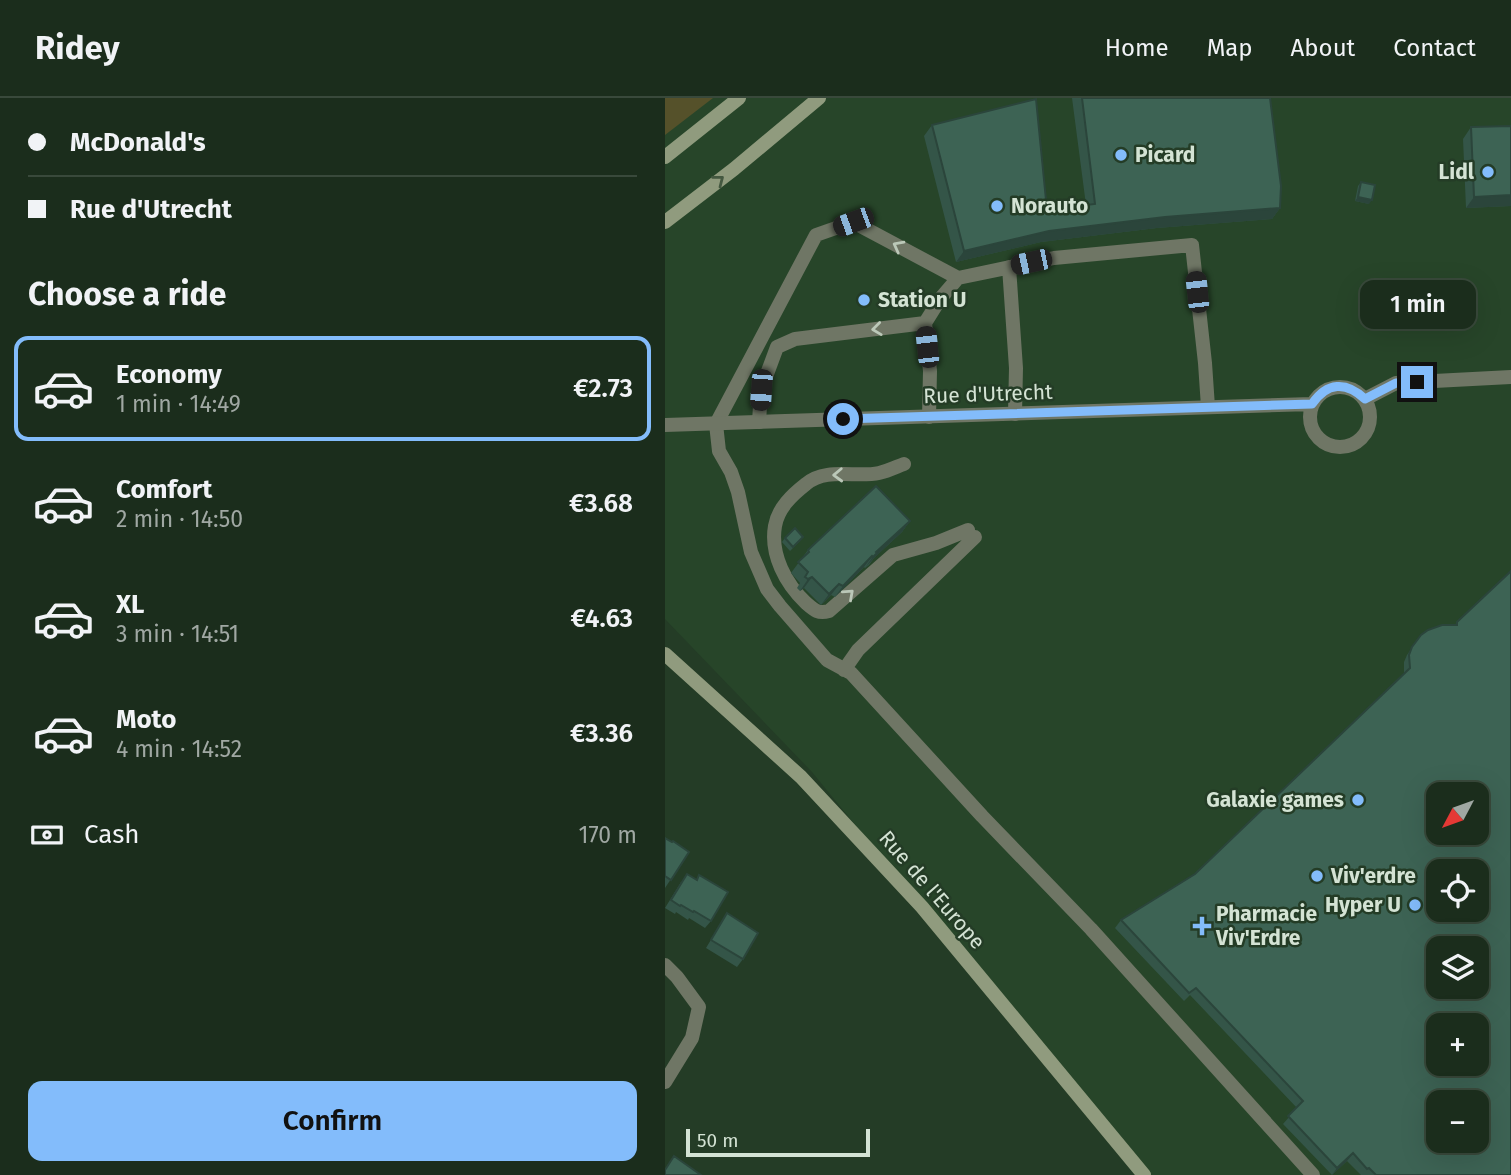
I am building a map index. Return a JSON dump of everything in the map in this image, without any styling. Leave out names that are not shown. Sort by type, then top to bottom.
[{"type":"street","points":[[665,157],[739,98]]},
{"type":"street","points":[[665,222],[819,98]]},
{"type":"street","points":[[958,278],[853,222],[816,235],[716,424],[719,451],[738,492],[751,552],[767,589],[827,660],[851,673],[982,816],[1091,929],[1313,1175]]},
{"type":"street","points":[[929,416],[930,371],[925,323],[958,278],[1054,258],[1192,245],[1208,407]]},
{"type":"street","points":[[1009,267],[1016,368],[1015,414]]},
{"type":"street","points":[[759,422],[761,390],[777,347],[795,339],[925,323]]},
{"type":"street","points":[[1365,399],[1396,383],[1511,377]]},
{"type":"street","points":[[1337,386],[1357,391],[1365,399],[1371,417],[1365,435],[1358,442],[1343,447],[1327,444],[1313,432],[1310,423],[1312,404],[1318,395],[1337,386]]},
{"type":"street","name":"Rue d'Utrecht","points":[[665,425],[1312,404]]},
{"type":"street","points":[[844,670],[858,650],[972,533],[893,555],[829,611],[822,613],[814,611],[795,593],[784,576],[775,542],[776,520],[788,500],[810,480],[824,475],[879,473],[904,464]]},
{"type":"street","name":"Rue de l'Europe","points":[[665,654],[801,777],[922,906],[1144,1175]]},
{"type":"street","points":[[665,965],[699,1007],[692,1038],[665,1082]]},
{"type":"shaded area","points":[[665,98],[1511,98],[1511,1175],[1141,1175],[812,772],[665,619]]},
{"type":"shaded area","points":[[665,98],[713,98],[665,135]]},
{"type":"building","points":[[1082,98],[1270,98],[1281,186],[1280,208],[1165,217],[1049,231],[964,251],[932,125],[1036,99],[1047,210],[1095,204]]},
{"type":"building","name":"Lidl","points":[[1511,126],[1511,195],[1474,197],[1471,127]]},
{"type":"building","points":[[1361,182],[1375,185],[1372,200],[1358,197]]},
{"type":"building","points":[[876,486],[910,521],[843,586],[839,584],[829,594],[812,577],[805,577],[808,572],[798,562]]},
{"type":"building","points":[[795,528],[803,537],[793,547],[785,538]]},
{"type":"building","name":"Viv'erdre","points":[[1511,571],[1511,1175],[1376,1175],[1353,1153],[1337,1168],[1288,1116],[1303,1101],[1196,988],[1189,993],[1121,920],[1195,874],[1410,668],[1409,655],[1421,635],[1442,625],[1457,625],[1457,622]]},
{"type":"building","points":[[665,838],[689,852],[671,880],[665,876]]},
{"type":"building","points":[[687,874],[697,880],[699,875],[728,892],[711,921],[671,900]]},
{"type":"building","points":[[727,913],[758,933],[743,959],[711,940]]},
{"type":"building","points":[[674,1156],[701,1175],[665,1175],[665,1170]]},
{"type":"place","name":"Picard","points":[[1121,155]]},
{"type":"place","name":"Lidl","points":[[1488,172]]},
{"type":"place","name":"Norauto","points":[[997,206]]},
{"type":"place","name":"Station U","points":[[864,300]]},
{"type":"place","name":"Galaxie games","points":[[1358,800]]},
{"type":"place","name":"Viv'erdre","points":[[1317,876]]},
{"type":"place","name":"Hyper U","points":[[1415,905]]},
{"type":"place","name":"Pharmacie Viv'Erdre","points":[[1202,926]]},
{"type":"route","points":[[843,419],[1312,404],[1318,395],[1337,386],[1357,391],[1365,399],[1396,383],[1417,382]]}]
